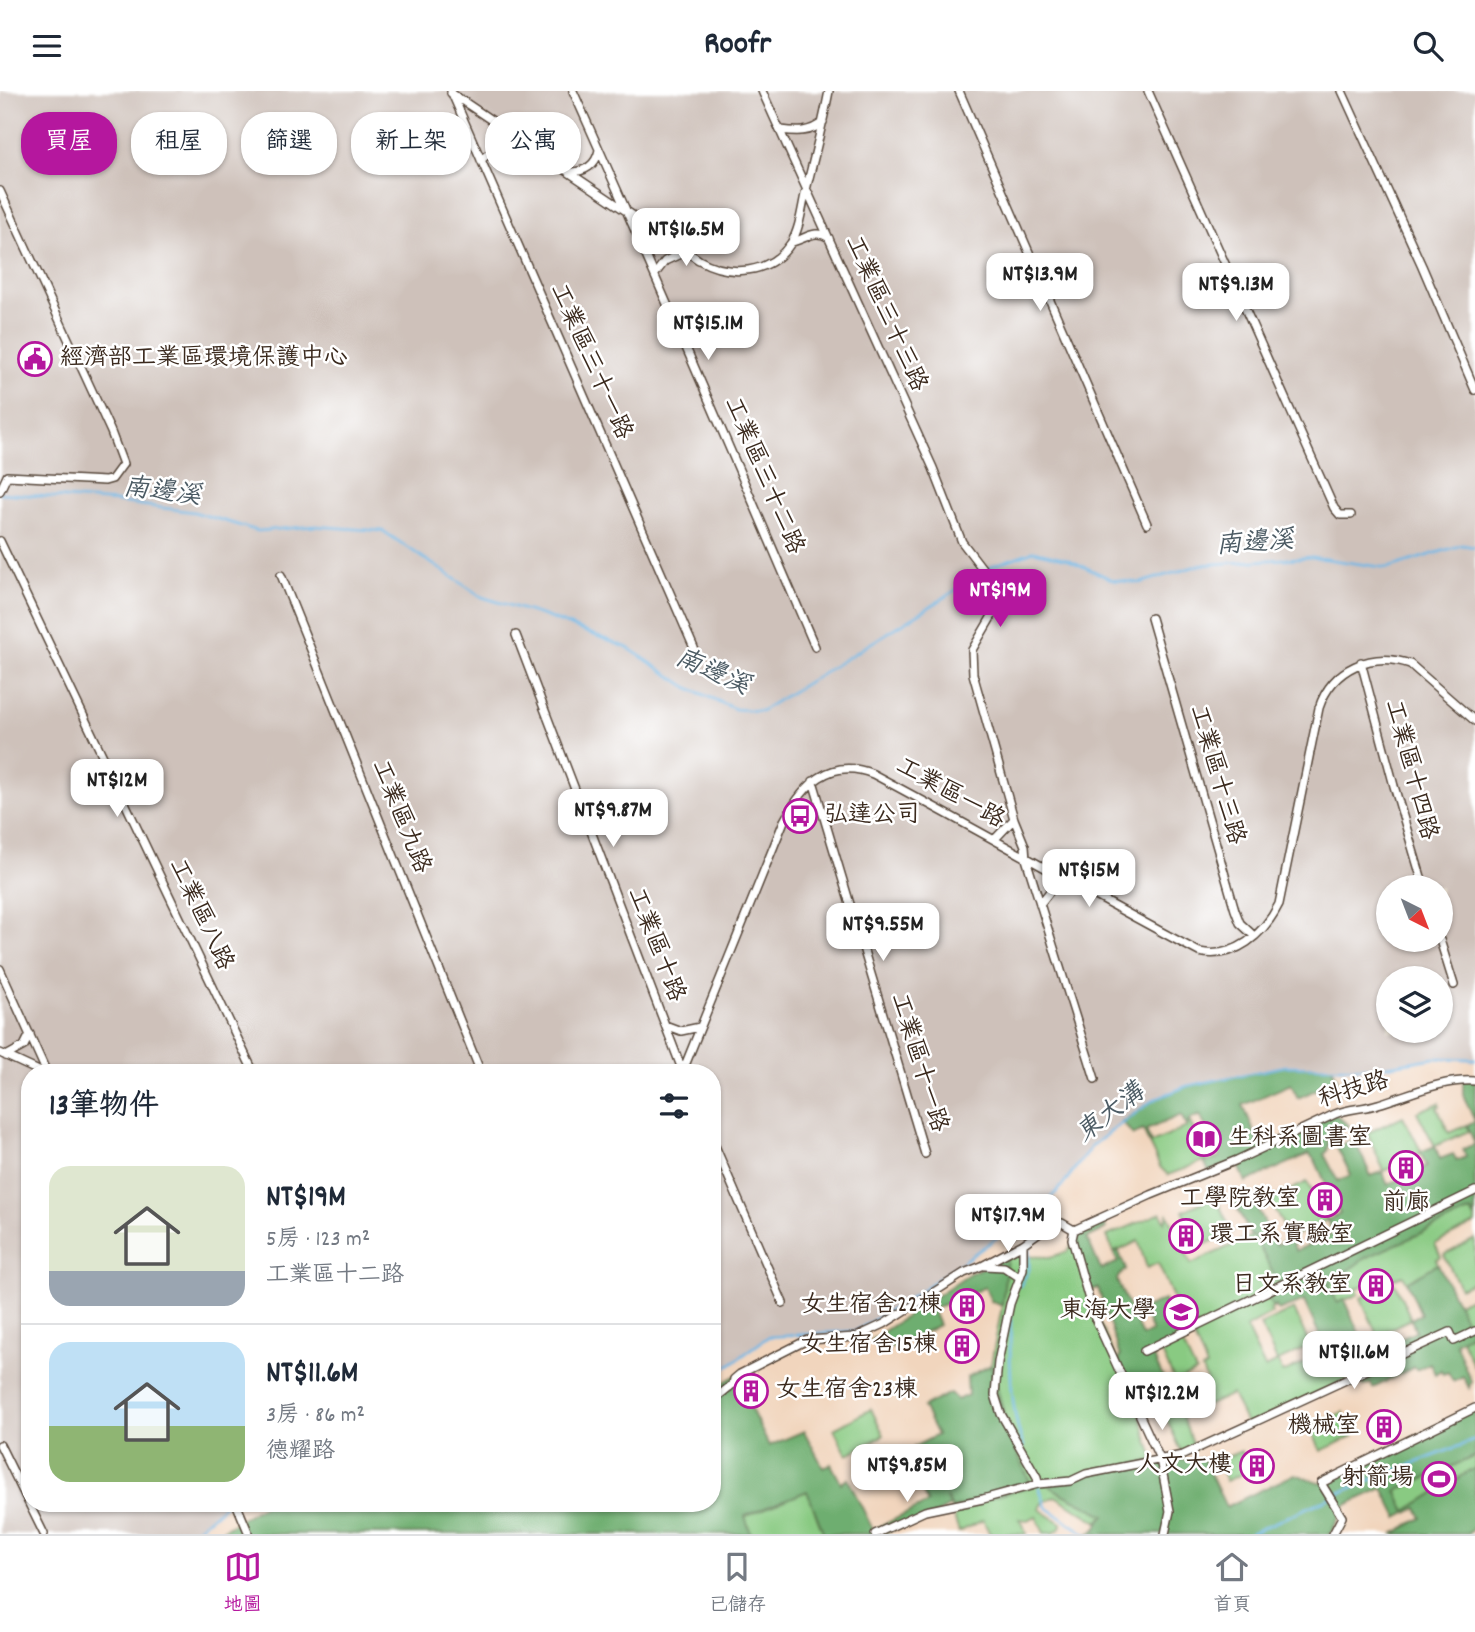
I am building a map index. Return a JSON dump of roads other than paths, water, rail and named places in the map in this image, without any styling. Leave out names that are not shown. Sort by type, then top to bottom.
[{"type":"street","name":"工業區三十二路","points":[[573,91],[624,210],[655,274],[814,647]]},
{"type":"street","name":"工業區三十三路","points":[[762,91],[933,468],[962,542],[995,582],[1000,594],[999,604],[975,642],[971,662],[1014,819]]},
{"type":"street","points":[[792,242],[824,122],[829,91]]},
{"type":"street","points":[[959,91],[1146,524]]},
{"type":"street","points":[[1148,91],[1334,508],[1340,515],[1350,515]]},
{"type":"street","points":[[1342,91],[1475,390]]},
{"type":"street","points":[[450,92],[485,117]]},
{"type":"street","name":"工業區三十一路","points":[[450,92],[694,648]]},
{"type":"street","points":[[781,130],[806,131],[824,122]]},
{"type":"street","points":[[581,170],[589,168],[596,160],[599,149]]},
{"type":"street","points":[[481,160],[485,157]]},
{"type":"street","points":[[574,175],[699,260],[716,268],[744,271],[769,263],[792,242],[815,233],[823,234],[831,240]]},
{"type":"street","points":[[0,191],[111,432],[123,464],[112,479],[105,481],[7,476],[0,491]]},
{"type":"street","points":[[655,274],[665,261],[687,251]]},
{"type":"street","name":"工業區八路","points":[[1,544],[250,1064]]},
{"type":"street","name":"工業區九路","points":[[281,575],[477,1064]]},
{"type":"street","name":"工業區十三路","points":[[1151,618],[1235,910],[1240,923],[1254,936]]},
{"type":"street","name":"工業區十路","points":[[516,635],[680,1064]]},
{"type":"street","points":[[1361,662],[1388,659],[1410,664],[1475,722]]},
{"type":"street","name":"工業區一路","points":[[813,781],[839,770],[864,770],[1199,952],[1218,954],[1231,951],[1254,936],[1271,919],[1279,904],[1322,698],[1340,675],[1361,662]]},
{"type":"street","name":"工業區十四路","points":[[1361,662],[1421,875]]},
{"type":"street","points":[[686,1064],[784,821],[802,792],[813,781]]},
{"type":"street","name":"工業區十一路","points":[[813,781],[925,1154]]},
{"type":"street","points":[[995,839],[1014,819],[1025,846],[1026,859],[1095,1079]]},
{"type":"street","points":[[1040,904],[1051,890],[1068,882]]},
{"type":"street","points":[[1444,952],[1454,985]]},
{"type":"street","points":[[0,969],[42,1064]]},
{"type":"street","points":[[665,1025],[681,1031],[701,1027]]},
{"type":"street","points":[[3,1055],[24,1046],[30,1034]]},
{"type":"street","points":[[3,1055],[24,1064]]},
{"type":"street","name":"科技路","points":[[1023,1244],[1057,1223],[1074,1230],[1096,1221],[1335,1114],[1455,1081],[1475,1081]]},
{"type":"street","points":[[721,1160],[783,1303]]},
{"type":"street","points":[[1144,1351],[1475,1191]]},
{"type":"street","points":[[1074,1230],[1072,1239],[1093,1314],[1157,1460],[1170,1511],[1165,1534]]},
{"type":"street","points":[[721,1394],[740,1374],[807,1340],[856,1337],[884,1324],[964,1273],[1023,1244],[1023,1269],[1010,1304],[998,1362],[995,1395],[1001,1414],[1035,1479]]},
{"type":"street","points":[[982,1266],[1004,1267],[1019,1277]]},
{"type":"street","points":[[875,1534],[925,1511],[983,1499],[1035,1479],[1071,1481],[1086,1474],[1183,1455],[1450,1332],[1454,1341],[1475,1331]]},
{"type":"street","points":[[1333,1534],[1342,1517],[1321,1483],[1475,1408]]},
{"type":"street","points":[[0,1445],[21,1487]]},
{"type":"street","points":[[33,1512],[44,1534]]},
{"type":"street","points":[[240,1512],[249,1534]]},
{"type":"waterway","name":"南邊溪","points":[[0,493],[117,502],[194,512],[258,531],[315,526],[383,531],[482,597],[544,616],[628,648],[687,687],[735,709],[761,711],[992,566],[1034,551],[1067,559],[1113,580],[1140,583],[1200,565],[1312,557],[1388,568],[1462,545],[1475,547]]},
{"type":"waterway","name":"東大溝","points":[[721,1371],[768,1337],[856,1331],[918,1293],[1024,1222],[1059,1190],[1092,1146],[1153,1100],[1187,1086],[1286,1066],[1375,1068],[1435,1058],[1475,1059]]},
{"type":"waterway","points":[[1024,1223],[1028,1237]]},
{"type":"waterway","points":[[1020,1286],[1029,1270],[1029,1243]]},
{"type":"waterway","points":[[1011,1315],[1010,1365],[1013,1399],[1024,1447]]},
{"type":"waterway","points":[[1249,1534],[1358,1485],[1475,1440]]},
{"type":"waterway","points":[[1039,1486],[1046,1507],[1086,1534]]},
{"type":"waterway","name":"東大溝","points":[[191,1534],[217,1512]]},
{"type":"place","name":"經濟部工業區環境保護中心","points":[[35,359]]},
{"type":"place","name":"弘達公司","points":[[800,816]]},
{"type":"place","name":"生科系圖書室","points":[[1204,1139]]},
{"type":"place","name":"前廊","points":[[1406,1168]]},
{"type":"place","name":"工學院教室","points":[[1325,1200]]},
{"type":"place","name":"環工系實驗室","points":[[1186,1236]]},
{"type":"place","name":"日文系教室","points":[[1376,1286]]},
{"type":"place","name":"女生宿舍22棟","points":[[967,1306]]},
{"type":"place","name":"東海大學","points":[[1181,1312]]},
{"type":"place","name":"女生宿舍15棟","points":[[962,1346]]},
{"type":"place","name":"女生宿舍23棟","points":[[751,1391]]},
{"type":"place","name":"機械室","points":[[1384,1427]]},
{"type":"place","name":"人文大樓","points":[[1257,1466]]},
{"type":"place","name":"射箭場","points":[[1439,1479]]}]
